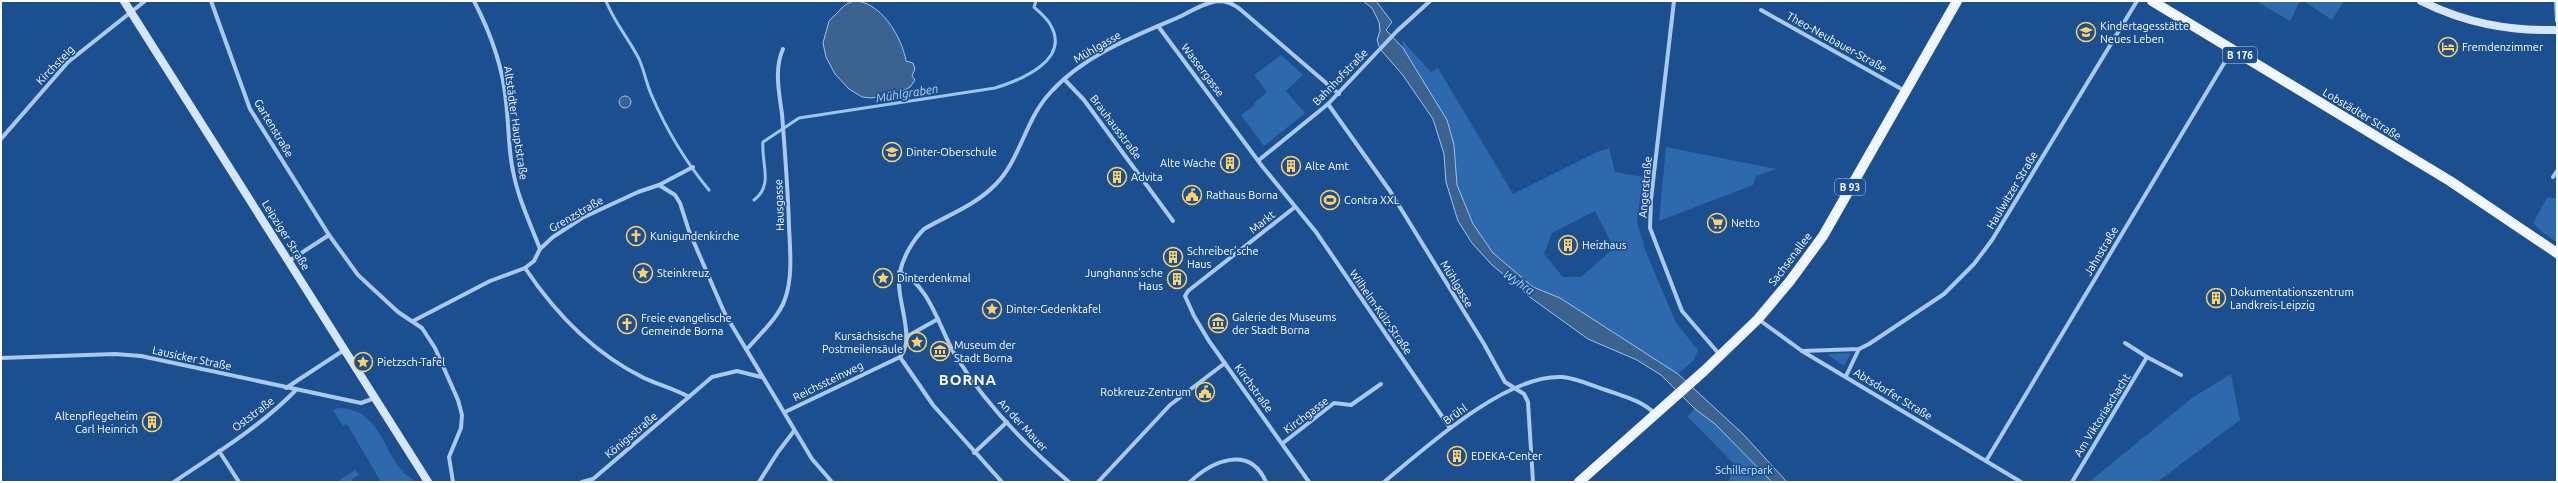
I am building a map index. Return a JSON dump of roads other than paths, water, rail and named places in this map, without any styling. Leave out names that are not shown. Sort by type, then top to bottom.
[{"type":"main road","name":"Sachsenallee","points":[[1579,482],[1671,402],[1704,371],[1758,319],[1790,281],[1823,236],[1957,1]]},
{"type":"main road","name":"Lobstädter Straße","points":[[2152,1],[2450,181],[2557,253]]},
{"type":"street","name":"Leipziger Straße","points":[[124,1],[428,482]]},
{"type":"street","points":[[130,12],[145,1]]},
{"type":"street","name":"Gartenstraße","points":[[211,1],[250,109],[329,235],[350,266],[369,286],[398,312],[422,328],[435,348],[461,409],[461,428],[449,457],[453,482]]},
{"type":"street","name":"Altstädter Hauptstraße","points":[[474,1],[487,27],[500,65],[506,101],[509,148],[514,176],[540,248]]},
{"type":"street","name":"Bahnhofstraße","points":[[1259,160],[1339,94],[1397,30],[1430,1]]},
{"type":"street","name":"Angerstraße","points":[[1674,1],[1650,205],[1650,228],[1682,311],[1720,355]]},
{"type":"street","name":"Haulwitzer Straße","points":[[1802,351],[1859,349],[1936,301],[1974,264],[1992,240],[2137,1]]},
{"type":"street","points":[[2421,1],[2479,24],[2514,30],[2557,30]]},
{"type":"street","points":[[2556,1],[2557,21]]},
{"type":"street","name":"Mühlgasse","points":[[899,272],[909,249],[924,229],[982,197],[1004,175],[1034,114],[1050,93],[1064,79],[1086,62],[1158,26],[1210,3],[1227,2],[1241,10],[1339,94]]},
{"type":"street","name":"Theo-Neubauer-Straße","points":[[1761,10],[1905,91]]},
{"type":"street","name":"Kirchsteig","points":[[1,139],[68,62],[130,12]]},
{"type":"street","name":"Wassergasse","points":[[1158,26],[1259,160]]},
{"type":"street","name":"Hausgasse","points":[[746,349],[778,312],[786,299],[790,248],[779,59],[783,49]]},
{"type":"street","name":"Jahnstraße","points":[[1986,461],[2232,50]]},
{"type":"street","name":"Brauhausstraße","points":[[1064,79],[1084,100],[1173,221]]},
{"type":"street","name":"Mühlgasse","points":[[1328,104],[1390,191],[1484,344],[1505,382],[1524,394],[1528,402],[1533,482]]},
{"type":"street","points":[[1259,160],[1295,207]]},
{"type":"street","name":"Grenzstraße","points":[[413,321],[490,282],[525,268],[534,261],[540,248],[553,237],[582,218],[638,192],[659,185],[693,167]]},
{"type":"street","points":[[2553,177],[2557,171]]},
{"type":"street","points":[[659,185],[675,195],[680,202],[722,308],[758,367],[761,377],[773,392],[785,412],[794,431],[812,459],[832,482]]},
{"type":"street","name":"Markt","points":[[1187,303],[1185,296],[1188,291],[1295,207]]},
{"type":"street","name":"Wilhelm-Külz-Straße","points":[[1295,207],[1316,232],[1450,428]]},
{"type":"street","points":[[289,261],[329,235]]},
{"type":"street","points":[[525,268],[562,315],[594,345],[613,360],[645,379],[689,397]]},
{"type":"street","points":[[899,272],[907,346],[900,357],[933,405],[974,453],[1002,482]]},
{"type":"street","name":"An der Mauer","points":[[899,272],[912,279],[933,309],[946,334],[954,354],[1007,422],[1028,446],[1069,482]]},
{"type":"street","name":"Kirchstraße","points":[[1187,303],[1225,363],[1283,443],[1309,482]]},
{"type":"street","points":[[906,337],[938,319]]},
{"type":"street","name":"Abtsdorfer Straße","points":[[1758,319],[1802,351],[1846,376],[2020,482]]},
{"type":"street","points":[[2125,343],[2147,357],[2181,375]]},
{"type":"street","points":[[286,388],[345,349]]},
{"type":"street","points":[[1846,376],[1859,349]]},
{"type":"street","name":"Lausicker Straße","points":[[1,358],[115,354],[141,356],[361,403],[376,398]]},
{"type":"street","name":"Reichssteinweg","points":[[785,412],[900,357]]},
{"type":"street","name":"Am Viktoriaschacht","points":[[2072,482],[2147,357]]},
{"type":"street","points":[[1101,481],[1170,405],[1225,363]]},
{"type":"street","name":"Königsstraße","points":[[582,482],[592,478],[606,468],[712,377],[723,373],[737,371],[761,377]]},
{"type":"street","name":"Brühl","points":[[1384,482],[1450,428],[1516,388],[1547,379],[1563,377],[1622,396],[1648,406],[1656,415]]},
{"type":"street","name":"Kirchgasse","points":[[1283,443],[1334,403],[1351,405],[1381,384]]},
{"type":"street","name":"Oststraße","points":[[174,482],[219,451],[284,402],[296,390]]},
{"type":"street","points":[[974,453],[1007,422]]},
{"type":"street","points":[[759,482],[778,452],[794,431]]},
{"type":"street","points":[[219,451],[239,482]]},
{"type":"street","points":[[1190,482],[1214,465],[1241,458],[1251,462],[1258,468],[1266,482]]},
{"type":"water","points":[[853,1],[863,2],[881,13],[895,31],[904,51],[906,61],[913,63],[915,69],[912,76],[915,80],[910,87],[899,93],[871,98],[862,97],[849,89],[835,74],[826,57],[823,43],[829,21],[845,5]]},
{"type":"water","name":"Wyhra","points":[[1363,1],[1376,1],[1392,22],[1386,30],[1403,48],[1447,120],[1454,145],[1457,185],[1473,224],[1493,253],[1533,287],[1560,298],[1678,374],[1743,434],[1787,482],[1772,482],[1715,424],[1695,409],[1661,375],[1637,360],[1588,339],[1531,298],[1491,264],[1472,243],[1458,221],[1446,182],[1444,154],[1433,119],[1402,74],[1380,49],[1377,40],[1380,31],[1379,22],[1372,8]]},
{"type":"water","points":[[627,96],[630,97],[630,107],[623,108],[620,107],[619,100],[620,97]]},
{"type":"waterway","name":"Mühlgraben","points":[[606,1],[613,16],[639,59],[651,94],[669,132],[684,156],[709,190]]},
{"type":"waterway","name":"Mühlgraben","points":[[754,200],[764,188],[765,174],[763,142],[799,118],[995,88],[1017,80],[1040,67],[1054,49],[1055,38],[1050,23],[1034,7],[1036,1]]},
{"type":"place","name":"Kindertagesstätte Neues Leben","points":[[2086,32]]},
{"type":"place","name":"Fremdenzimmer","points":[[2448,47]]},
{"type":"place","name":"Dinter-Oberschule","points":[[892,152]]},
{"type":"place","name":"Alte Wache","points":[[1230,163]]},
{"type":"place","name":"Alte Amt","points":[[1291,166]]},
{"type":"place","name":"Advita","points":[[1117,177]]},
{"type":"place","name":"Rathaus Borna","points":[[1192,195]]},
{"type":"place","name":"Contra XXL","points":[[1330,200]]},
{"type":"place","name":"Netto","points":[[1717,223]]},
{"type":"place","name":"Kunigundenkirche","points":[[636,236]]},
{"type":"place","name":"Heizhaus","points":[[1568,245]]},
{"type":"place","name":"Schreiber’sche Haus","points":[[1173,257]]},
{"type":"place","name":"Steinkreuz","points":[[643,273]]},
{"type":"place","name":"Dinterdenkmal","points":[[883,278]]},
{"type":"place","name":"Junghanns’sche Haus","points":[[1177,279]]},
{"type":"place","name":"Dokumentationszentrum Landkreis-Leipzig","points":[[2216,298]]},
{"type":"place","name":"Dinter-Gedenktafel","points":[[992,309]]},
{"type":"place","name":"Galerie des Museums der Stadt Borna","points":[[1218,323]]},
{"type":"place","name":"Freie evangelische Gemeinde Borna","points":[[627,324]]},
{"type":"place","name":"Kursächsische Postmeilensäule","points":[[917,342]]},
{"type":"place","name":"Museum der Stadt Borna","points":[[940,351]]},
{"type":"place","name":"Pietzsch-Tafel","points":[[363,362]]},
{"type":"place","name":"Rotkreuz-Zentrum","points":[[1205,392]]},
{"type":"place","name":"Altenpflegeheim Carl Heinrich","points":[[152,422]]},
{"type":"place","name":"EDEKA-Center","points":[[1457,456]]},
{"type":"district","name":"BORNA","points":[[968,379]]},
{"type":"park label","name":"Schillerpark","points":[[1744,470]]}]
